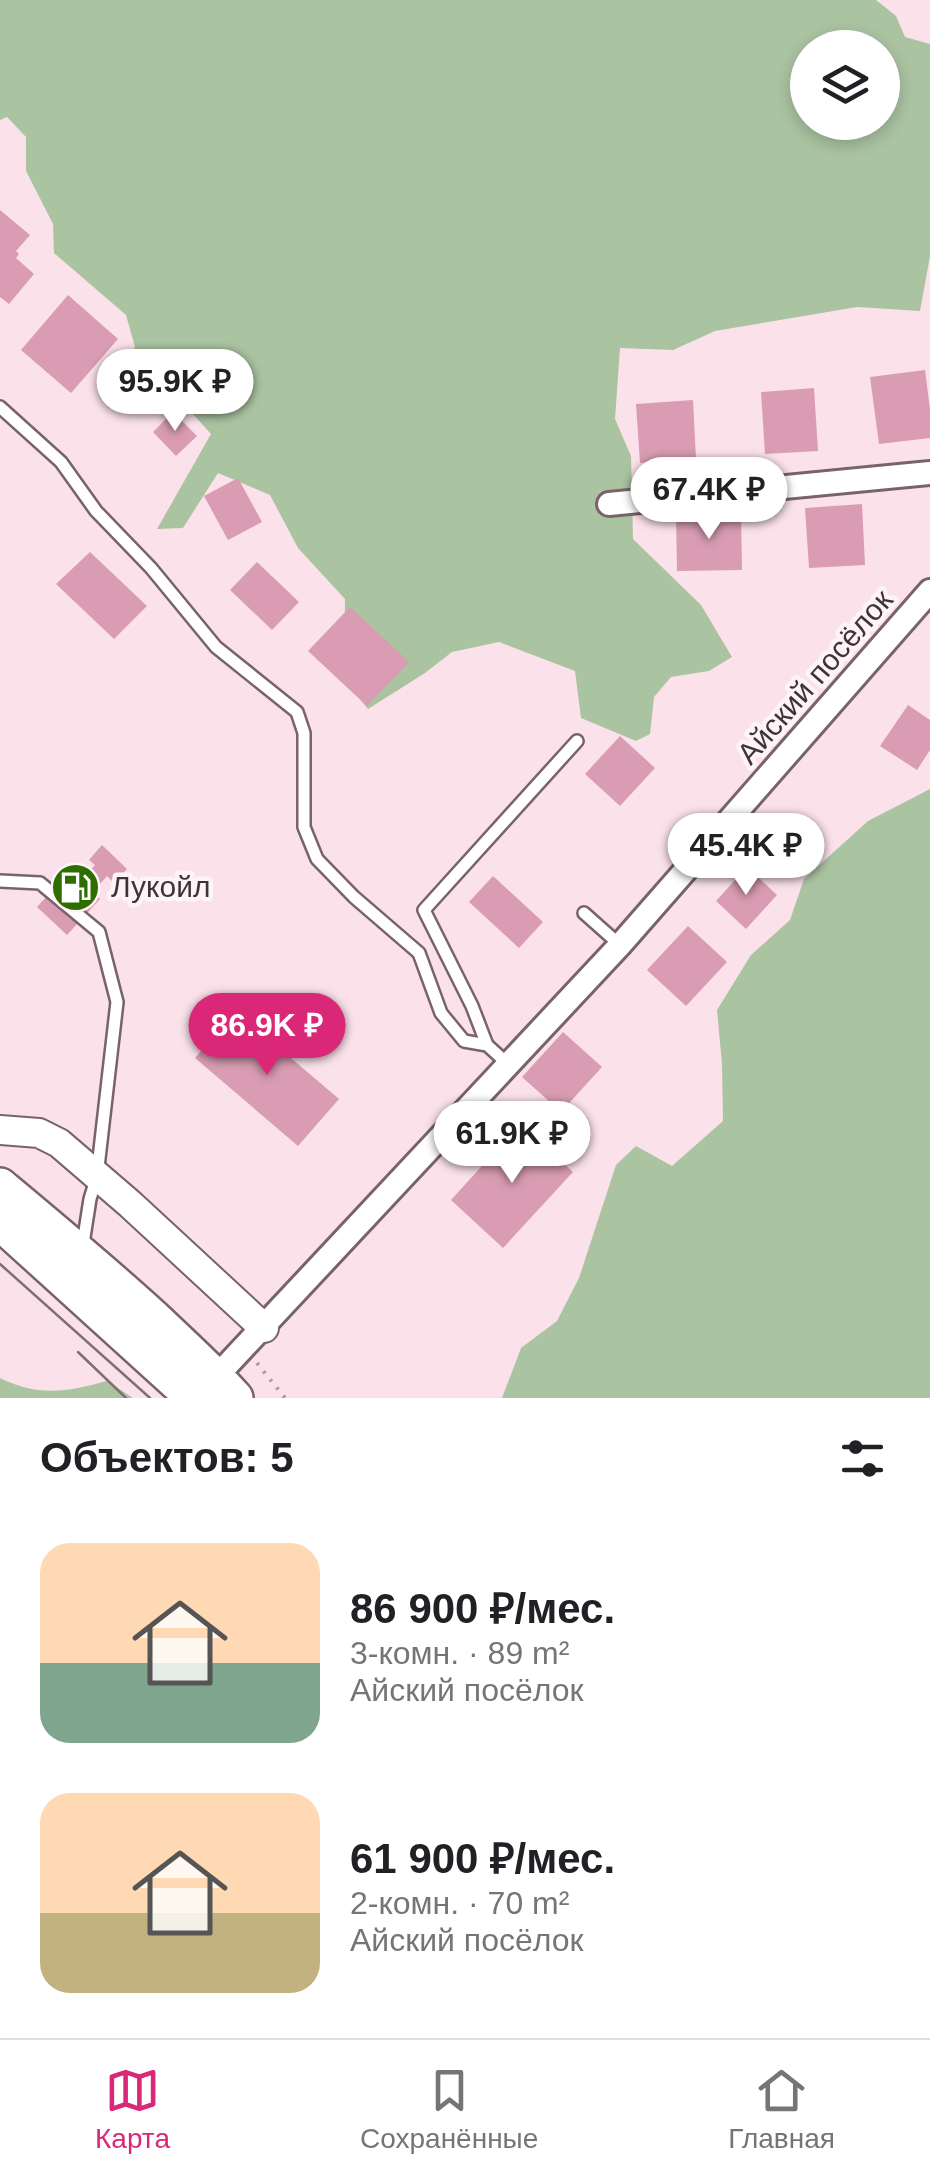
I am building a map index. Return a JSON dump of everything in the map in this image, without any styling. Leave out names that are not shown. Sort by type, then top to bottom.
[{"type":"main road","points":[[0,1186],[81,1254],[215,1391]]},
{"type":"main road","points":[[0,1222],[215,1391]]},
{"type":"street","points":[[609,504],[930,473]]},
{"type":"street","name":"Айский посёлок","points":[[215,1391],[264,1328],[620,945],[930,590]]},
{"type":"street","points":[[0,1130],[39,1133],[59,1143],[264,1328]]},
{"type":"lane","points":[[0,407],[61,462],[96,510],[151,568],[216,647],[297,712],[304,733],[304,827],[318,859],[354,897],[419,953],[441,1013],[464,1041],[487,1045]]},
{"type":"lane","points":[[508,1064],[487,1045],[424,910],[577,741]]},
{"type":"lane","points":[[0,881],[40,883],[98,932],[116,1002],[97,1176],[81,1254]]},
{"type":"lane","points":[[584,913],[620,945]]},
{"type":"green space","points":[[0,0],[876,0],[896,16],[905,37],[930,44],[930,256],[920,311],[857,307],[715,331],[673,350],[620,348],[615,419],[631,456],[633,539],[701,605],[732,657],[709,671],[671,677],[654,697],[650,734],[636,741],[581,718],[575,671],[499,642],[452,652],[368,709],[344,680],[345,599],[298,548],[270,495],[218,473],[183,528],[157,529],[211,434],[161,379],[113,404],[115,380],[135,347],[126,315],[54,253],[53,224],[26,171],[26,137],[7,117],[0,120]]},
{"type":"green space","points":[[930,789],[930,1398],[502,1398],[521,1348],[557,1321],[579,1278],[616,1165],[636,1146],[672,1166],[723,1121],[717,1010],[751,955],[790,920],[804,879],[868,821]]},
{"type":"green space","points":[[0,1378],[27,1388],[53,1391],[107,1381],[133,1398],[0,1398]]},
{"type":"building","points":[[0,210],[30,235],[16,251],[16,258],[34,274],[9,304],[0,297]]},
{"type":"building","points":[[68,295],[118,339],[71,393],[21,350]]},
{"type":"building","points":[[925,370],[930,438],[879,444],[870,377]]},
{"type":"building","points":[[814,388],[818,451],[765,454],[761,392]]},
{"type":"building","points":[[693,400],[696,459],[640,463],[636,404]]},
{"type":"building","points":[[173,412],[197,436],[176,456],[153,432]]},
{"type":"building","points":[[238,478],[262,522],[228,540],[204,496]]},
{"type":"building","points":[[862,504],[865,565],[809,568],[805,508]]},
{"type":"building","points":[[741,513],[742,570],[677,571],[676,514]]},
{"type":"building","points":[[90,552],[147,606],[114,639],[56,584]]},
{"type":"building","points":[[257,562],[299,602],[272,630],[230,590]]},
{"type":"building","points":[[350,607],[409,662],[367,706],[308,651]]},
{"type":"building","points":[[908,705],[930,720],[930,750],[917,770],[880,746]]},
{"type":"building","points":[[620,736],[655,768],[620,806],[585,774]]},
{"type":"building","name":"Лукойл","points":[[102,845],[127,869],[114,883],[107,876],[93,892],[100,899],[67,935],[37,907],[70,871],[80,881],[95,865],[89,860]]},
{"type":"building","points":[[747,867],[777,895],[746,929],[716,901]]},
{"type":"building","points":[[493,876],[543,922],[519,948],[469,902]]},
{"type":"building","points":[[688,926],[727,962],[686,1006],[647,970]]},
{"type":"building","points":[[236,1011],[339,1099],[298,1146],[195,1058]]},
{"type":"building","points":[[563,1032],[602,1067],[561,1112],[522,1077]]},
{"type":"building","points":[[520,1124],[573,1172],[503,1248],[451,1200]]},
{"type":"tram line","points":[[0,1264],[150,1398]]},
{"type":"tram line","points":[[78,1352],[126,1398]]},
{"type":"place","name":"Лукойл","points":[[76,887]]}]
